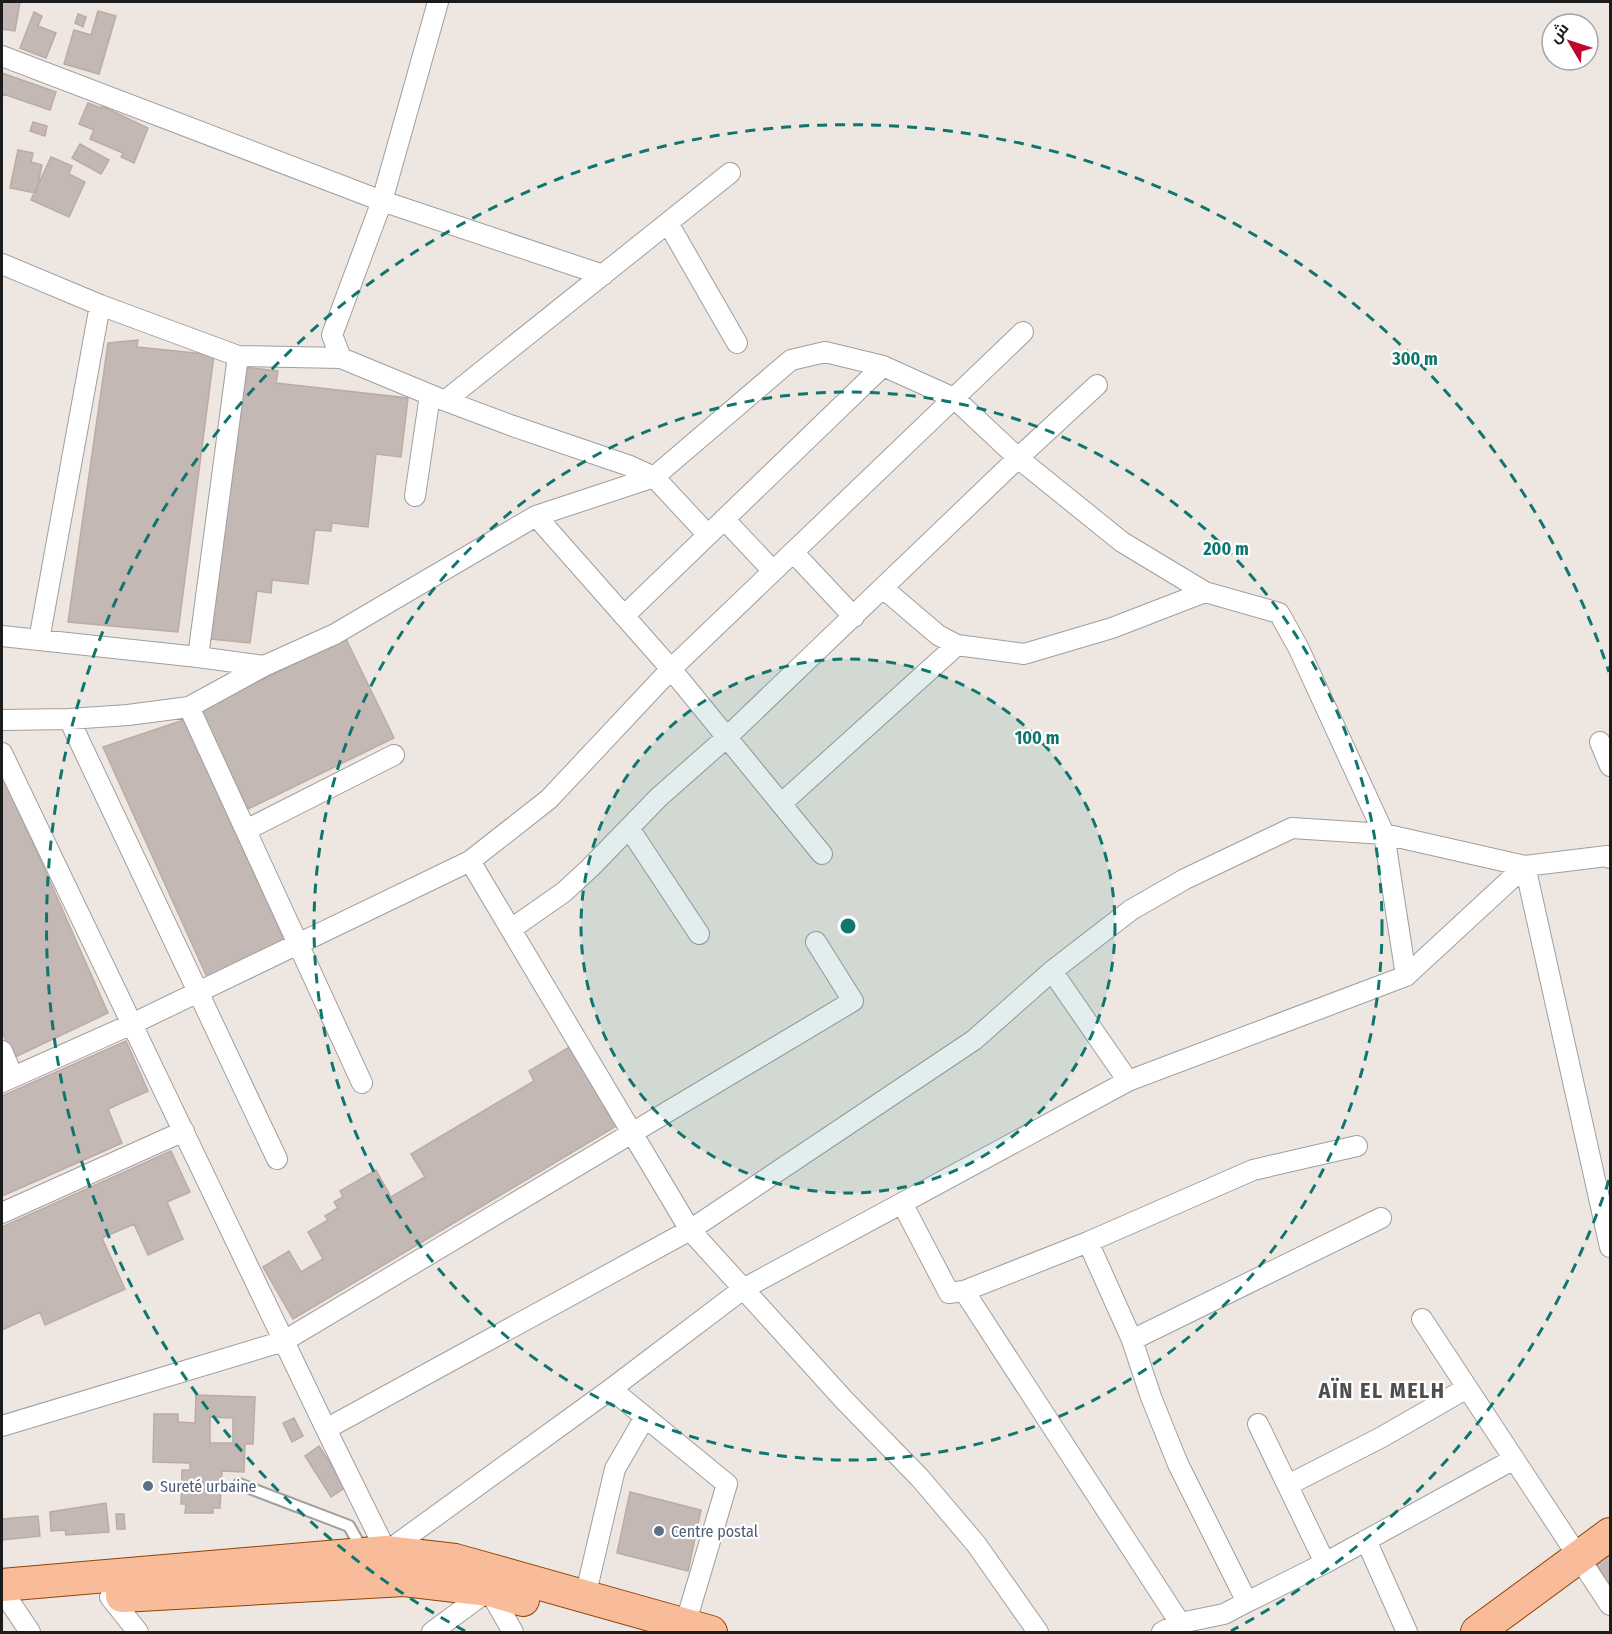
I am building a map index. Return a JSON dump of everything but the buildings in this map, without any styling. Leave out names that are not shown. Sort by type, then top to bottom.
[{"type":"main road","points":[[1477,1632],[1611,1534]]},
{"type":"main road","points":[[6,1594],[375,1553],[455,1560],[698,1629]]},
{"type":"main road","points":[[6,1594],[110,1597],[404,1580],[489,1590],[631,1632]]},
{"type":"street","points":[[341,358],[332,335],[382,201],[438,2]]},
{"type":"street","points":[[2,56],[382,201],[603,275]]},
{"type":"street","points":[[415,496],[438,397],[603,275],[730,173]]},
{"type":"street","points":[[668,223],[737,343]]},
{"type":"street","points":[[2,264],[100,305],[238,356],[341,358],[510,425],[630,466],[654,477],[708,535]]},
{"type":"street","points":[[39,640],[100,305]]},
{"type":"street","points":[[2,1051],[7,1080],[198,992],[470,861],[549,799],[671,669],[1023,332]]},
{"type":"street","points":[[2,720],[128,716],[189,707],[264,666],[335,634],[536,516],[654,477],[791,360],[825,352],[883,366],[954,398],[1018,458],[1122,543],[1205,592],[1279,613],[1298,647],[1384,834],[1406,976]]},
{"type":"street","points":[[198,657],[238,356]]},
{"type":"street","points":[[624,616],[883,366]]},
{"type":"street","points":[[512,930],[564,892],[659,797],[727,737],[1097,385]]},
{"type":"street","points":[[536,516],[671,669],[822,854]]},
{"type":"street","points":[[724,519],[773,571]]},
{"type":"street","points":[[793,552],[854,617]]},
{"type":"street","points":[[884,589],[938,635],[957,645],[1024,654],[1112,628],[1205,592]]},
{"type":"street","points":[[2,636],[264,666]]},
{"type":"street","points":[[782,803],[957,645]]},
{"type":"street","points":[[189,707],[362,1083]]},
{"type":"street","points":[[69,719],[277,1159]]},
{"type":"street","points":[[1600,742],[1611,766]]},
{"type":"street","points":[[2,753],[326,1429],[375,1553],[404,1580]]},
{"type":"street","points":[[246,830],[394,755]]},
{"type":"street","points":[[629,828],[699,934]]},
{"type":"street","points":[[326,1429],[690,1230],[974,1040],[1052,971],[1131,910],[1185,879],[1292,828],[1384,834],[1525,866],[1609,862]]},
{"type":"street","points":[[470,861],[690,1230],[845,1401],[920,1478],[976,1544],[1038,1632]]},
{"type":"street","points":[[375,1553],[611,1389],[742,1289],[1128,1081],[1406,976],[1525,866]]},
{"type":"street","points":[[1525,866],[1611,1247]]},
{"type":"street","points":[[2,1426],[284,1341],[633,1134],[853,1001],[816,942]]},
{"type":"street","points":[[1052,971],[1128,1081]]},
{"type":"street","points":[[2,1213],[184,1131]]},
{"type":"street","points":[[902,1203],[949,1293],[964,1291],[1088,1242],[1253,1170],[1357,1146]]},
{"type":"street","points":[[1132,1340],[1381,1218]]},
{"type":"street","points":[[1088,1242],[1132,1340],[1151,1397],[1178,1464],[1247,1602]]},
{"type":"street","points":[[964,1291],[1180,1623]]},
{"type":"street","points":[[1422,1319],[1611,1605]]},
{"type":"street","points":[[1288,1485],[1382,1437],[1467,1388]]},
{"type":"street","points":[[611,1389],[727,1484],[698,1629]]},
{"type":"street","points":[[585,1597],[615,1469],[645,1417]]},
{"type":"street","points":[[1258,1424],[1325,1563]]},
{"type":"street","points":[[1162,1632],[1180,1623],[1224,1614],[1325,1563],[1514,1458]]},
{"type":"street","points":[[1366,1540],[1407,1632]]},
{"type":"street","points":[[432,1632],[489,1590],[513,1632]]},
{"type":"street","points":[[6,1594],[30,1632]]},
{"type":"street","points":[[110,1597],[138,1632]]},
{"type":"lane","points":[[239,1484],[349,1526],[375,1553]]},
{"type":"place","name":"Sureté urbaine","points":[[148,1486]]},
{"type":"place","name":"Centre postal","points":[[659,1531]]},
{"type":"district","name":"AÏN EL MELH","points":[[1382,1390]]}]
